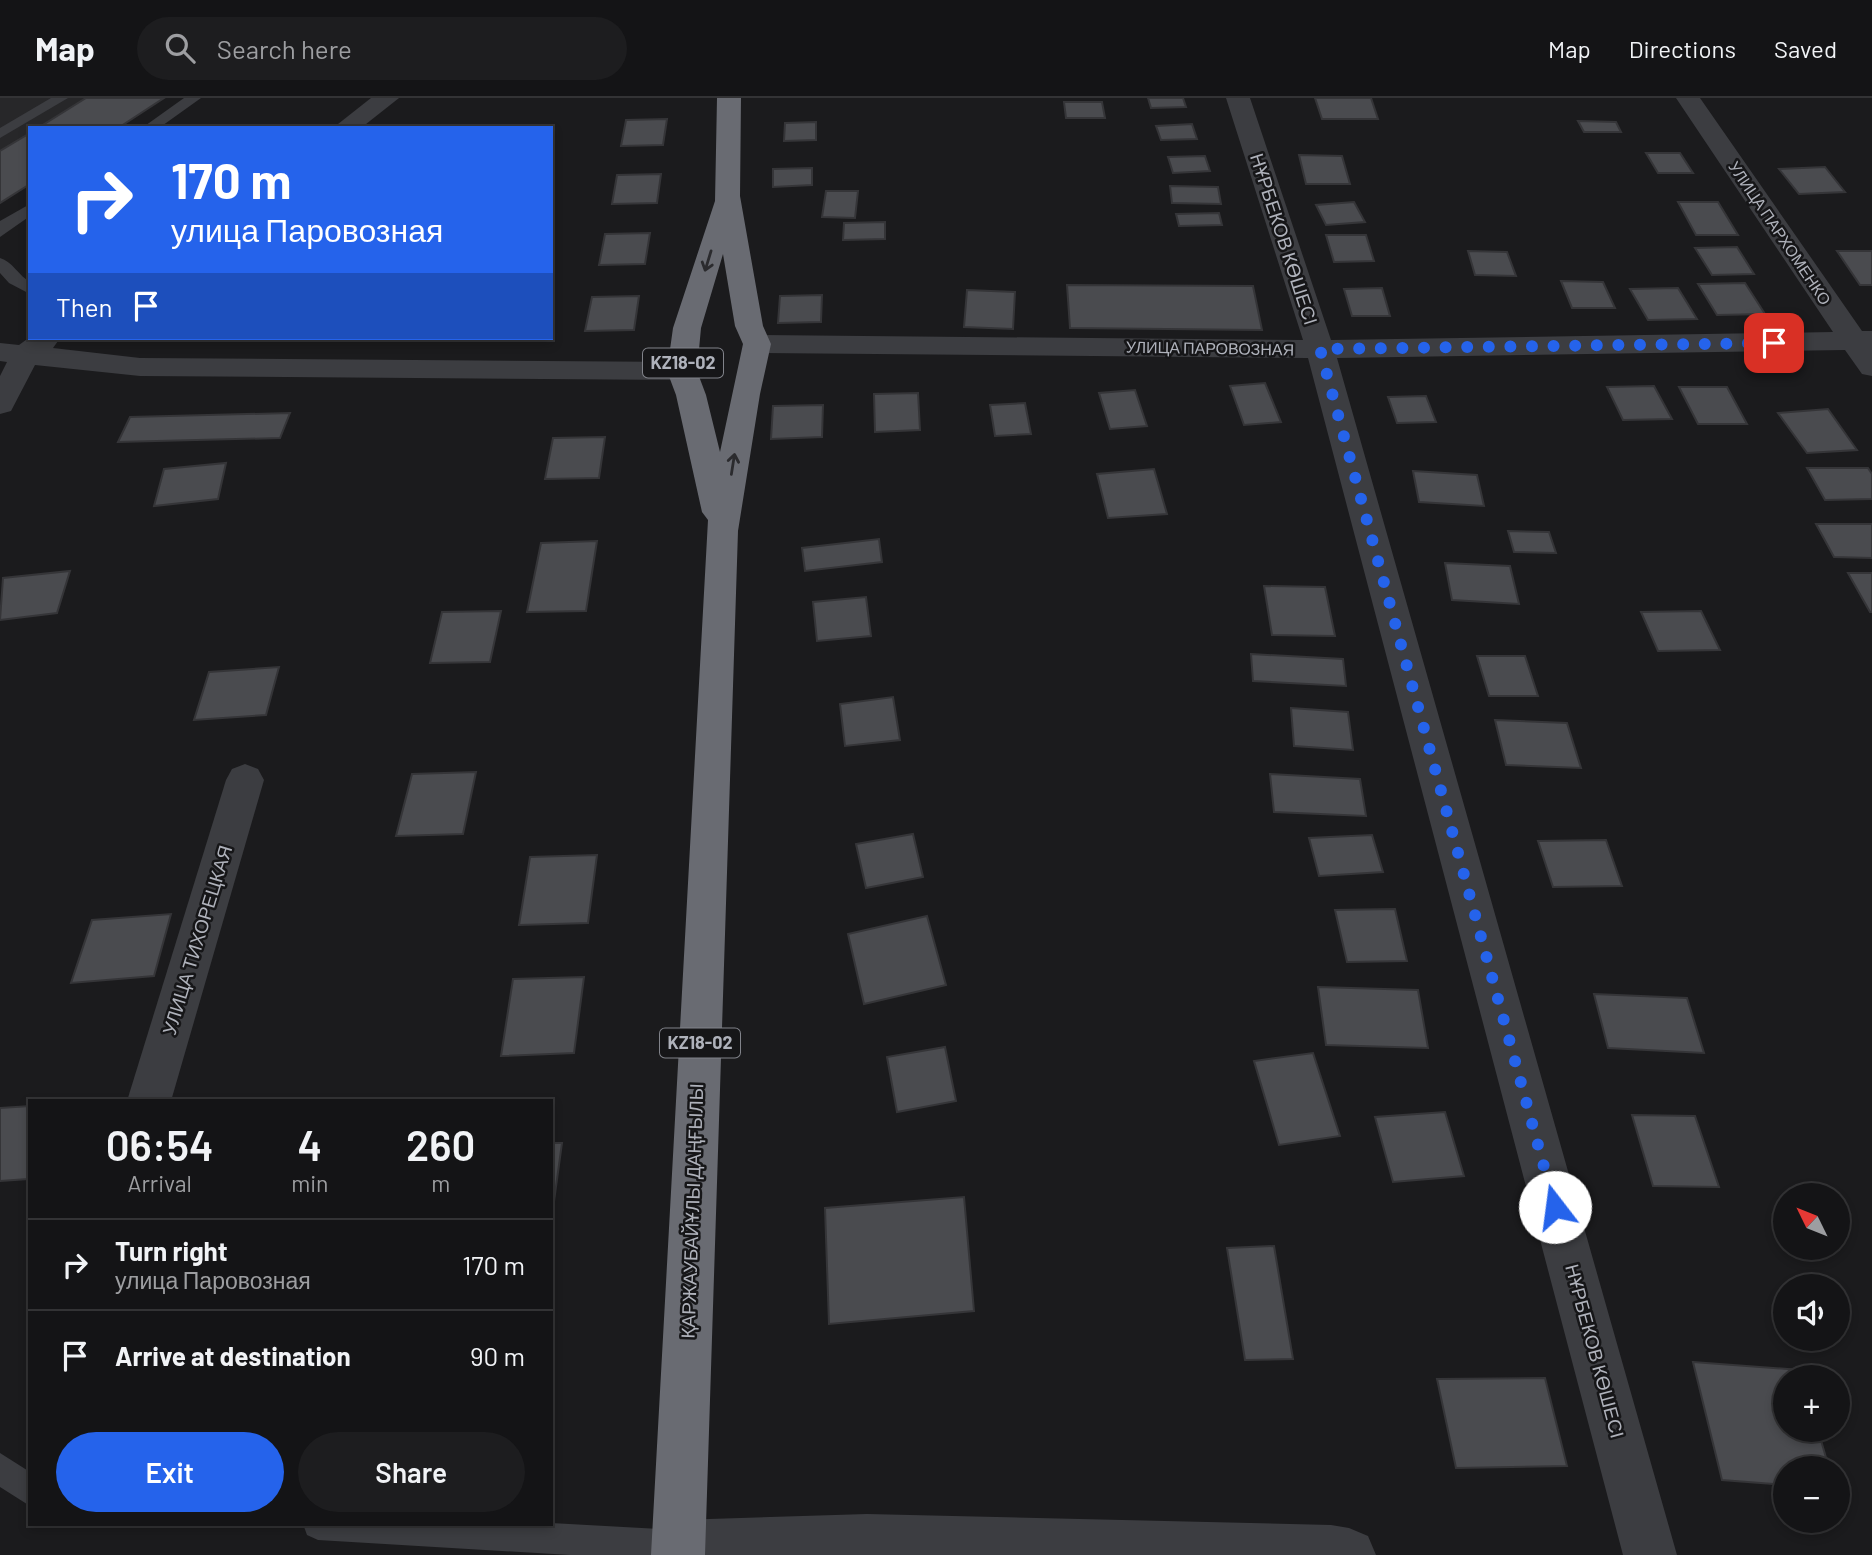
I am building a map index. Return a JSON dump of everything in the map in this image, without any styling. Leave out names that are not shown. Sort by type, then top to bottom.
[{"type":"highway","name":"ҚАРЖАУБАЙҰЛЫ ДАҢҒЫЛЫ","points":[[678,1550],[722,531],[745,394],[725,329],[729,98]]},
{"type":"highway","name":"ҚАРЖАУБАЙҰЛЫ ДАҢҒЫЛЫ","points":[[722,531],[687,383],[725,329],[727,196]]},
{"type":"highway","name":"KZ18-02","points":[[687,383],[717,400],[745,394]]},
{"type":"street","points":[[348,126],[387,98]]},
{"type":"street","name":"НҰРБЕКОВ КӨШЕСІ","points":[[1238,98],[1320,349],[1650,1555]]},
{"type":"street","name":"УЛИЦА ПАРХОМЕНКО","points":[[1688,98],[1863,341],[1872,368]]},
{"type":"street","name":"УЛИЦА ПАРОВОЗНАЯ","points":[[725,329],[1320,349],[1863,341]]},
{"type":"street","points":[[0,404],[25,348],[140,367],[687,383]]},
{"type":"street","name":"УЛИЦА ТИХОРЕЦКАЯ","points":[[150,1099],[245,780]]},
{"type":"street","points":[[678,1550],[867,1540],[1331,1552],[1349,1555]]},
{"type":"lane","points":[[0,134],[61,98]]},
{"type":"lane","points":[[152,126],[194,98]]},
{"type":"lane","points":[[0,232],[0,228],[28,210]]},
{"type":"lane","points":[[0,263],[15,280],[28,288]]},
{"type":"lane","points":[[0,1468],[28,1489]]},
{"type":"lane","points":[[346,1526],[678,1550]]},
{"type":"shaded area","points":[[0,98],[158,98],[112,126],[28,126],[28,177],[0,194]]},
{"type":"building","points":[[86,98],[164,98],[121,126],[41,126]]},
{"type":"building","points":[[1148,98],[1183,98],[1186,107],[1151,108]]},
{"type":"building","points":[[1315,98],[1371,98],[1378,119],[1322,119]]},
{"type":"building","points":[[1064,102],[1102,102],[1105,118],[1066,118]]},
{"type":"building","points":[[667,119],[663,145],[621,146],[626,120]]},
{"type":"building","points":[[1578,121],[1616,122],[1621,132],[1584,132]]},
{"type":"building","points":[[816,122],[816,140],[784,141],[785,123]]},
{"type":"building","points":[[1192,124],[1197,139],[1161,140],[1156,126]]},
{"type":"building","points":[[28,134],[28,185],[0,203],[0,151]]},
{"type":"building","points":[[1646,153],[1680,153],[1693,173],[1658,173]]},
{"type":"building","points":[[1299,155],[1342,156],[1350,184],[1306,184]]},
{"type":"building","points":[[1205,156],[1210,171],[1173,173],[1168,157]]},
{"type":"building","points":[[1825,167],[1845,192],[1799,194],[1779,169]]},
{"type":"building","points":[[812,168],[812,185],[773,187],[773,169]]},
{"type":"building","points":[[661,174],[657,203],[612,204],[617,175]]},
{"type":"building","points":[[1170,186],[1218,187],[1221,204],[1172,203]]},
{"type":"building","points":[[826,191],[858,191],[855,218],[822,217]]},
{"type":"building","points":[[1354,202],[1365,222],[1326,225],[1316,205]]},
{"type":"building","points":[[1678,202],[1718,202],[1738,235],[1696,235]]},
{"type":"building","points":[[1219,213],[1222,225],[1179,226],[1176,214]]},
{"type":"building","points":[[885,222],[885,239],[843,240],[844,223]]},
{"type":"building","points":[[650,233],[645,264],[599,265],[605,234]]},
{"type":"building","points":[[1326,235],[1366,235],[1374,261],[1334,262]]},
{"type":"building","points":[[1737,247],[1754,274],[1712,275],[1695,248]]},
{"type":"building","points":[[1468,251],[1507,252],[1516,276],[1475,275]]},
{"type":"building","points":[[1837,251],[1872,251],[1872,285],[1860,285]]},
{"type":"building","points":[[1561,281],[1603,282],[1615,308],[1572,308]]},
{"type":"building","points":[[1745,283],[1765,314],[1717,315],[1698,284]]},
{"type":"building","points":[[1067,285],[1253,286],[1262,330],[1070,328]]},
{"type":"building","points":[[1382,288],[1390,316],[1352,316],[1344,289]]},
{"type":"building","points":[[1678,288],[1697,319],[1648,320],[1630,289]]},
{"type":"building","points":[[967,290],[1015,292],[1013,329],[964,327]]},
{"type":"building","points":[[822,295],[821,322],[778,323],[780,296]]},
{"type":"building","points":[[639,296],[634,330],[585,331],[592,297]]},
{"type":"building","points":[[1265,383],[1281,422],[1244,425],[1230,386]]},
{"type":"building","points":[[1654,386],[1672,419],[1623,420],[1607,387]]},
{"type":"building","points":[[1679,387],[1727,387],[1747,424],[1698,424]]},
{"type":"building","points":[[1135,390],[1147,426],[1110,429],[1099,393]]},
{"type":"building","points":[[918,393],[920,430],[875,432],[874,394]]},
{"type":"building","points":[[1426,396],[1436,422],[1397,423],[1388,397]]},
{"type":"building","points":[[1025,403],[1031,434],[995,436],[990,405]]},
{"type":"building","points":[[823,405],[822,437],[771,439],[773,406]]},
{"type":"building","points":[[1828,409],[1857,450],[1807,453],[1778,413]]},
{"type":"building","points":[[290,413],[280,438],[118,442],[130,417]]},
{"type":"building","points":[[605,437],[599,478],[545,479],[553,438]]},
{"type":"building","points":[[226,463],[218,499],[154,506],[164,469]]},
{"type":"building","points":[[1807,468],[1868,468],[1872,474],[1872,499],[1825,500]]},
{"type":"building","points":[[1154,469],[1167,514],[1108,518],[1097,474]]},
{"type":"building","points":[[1413,471],[1477,475],[1484,506],[1419,502]]},
{"type":"building","points":[[1816,524],[1872,524],[1872,558],[1834,557]]},
{"type":"building","points":[[1508,531],[1549,532],[1556,553],[1514,552]]},
{"type":"building","points":[[879,539],[882,562],[805,571],[802,548]]},
{"type":"building","points":[[597,541],[586,611],[527,612],[541,543]]},
{"type":"building","points":[[1445,563],[1510,566],[1519,604],[1452,600]]},
{"type":"building","points":[[70,571],[57,613],[0,620],[3,578]]},
{"type":"building","points":[[1848,573],[1872,573],[1872,612],[1870,612]]},
{"type":"building","points":[[1264,586],[1325,587],[1335,636],[1272,635]]},
{"type":"building","points":[[866,597],[871,636],[817,641],[813,602]]},
{"type":"building","points":[[501,611],[490,662],[430,663],[442,612]]},
{"type":"building","points":[[1701,611],[1720,650],[1658,651],[1641,612]]},
{"type":"building","points":[[1251,654],[1343,659],[1346,686],[1253,681]]},
{"type":"building","points":[[1477,656],[1525,656],[1538,696],[1489,696]]},
{"type":"building","points":[[279,667],[266,715],[194,720],[209,672]]},
{"type":"building","points":[[893,697],[900,740],[845,746],[840,704]]},
{"type":"building","points":[[1291,708],[1348,712],[1353,750],[1294,746]]},
{"type":"building","points":[[1495,720],[1567,723],[1581,768],[1506,765]]},
{"type":"building","points":[[476,772],[463,834],[396,836],[412,774]]},
{"type":"building","points":[[1270,774],[1360,779],[1366,816],[1274,812]]},
{"type":"building","points":[[913,834],[923,877],[866,888],[856,844]]},
{"type":"building","points":[[1372,835],[1383,872],[1319,876],[1309,838]]},
{"type":"building","points":[[1606,840],[1622,886],[1553,887],[1538,841]]},
{"type":"building","points":[[597,855],[588,923],[519,925],[530,857]]},
{"type":"building","points":[[1395,909],[1407,961],[1347,962],[1335,910]]},
{"type":"building","points":[[171,914],[154,976],[71,983],[92,920]]},
{"type":"building","points":[[927,916],[946,985],[864,1004],[848,934]]},
{"type":"building","points":[[584,977],[574,1053],[501,1056],[513,979]]},
{"type":"building","points":[[1318,987],[1418,990],[1428,1048],[1326,1045]]},
{"type":"building","points":[[1594,994],[1687,998],[1704,1053],[1608,1048]]},
{"type":"building","points":[[945,1047],[956,1101],[897,1112],[887,1057]]},
{"type":"building","points":[[1313,1053],[1340,1136],[1279,1145],[1254,1061]]},
{"type":"building","points":[[28,1106],[28,1179],[0,1181],[0,1108]]},
{"type":"building","points":[[1445,1112],[1464,1176],[1393,1182],[1375,1117]]},
{"type":"building","points":[[1632,1115],[1695,1116],[1719,1187],[1653,1186]]},
{"type":"building","points":[[553,1143],[562,1143],[553,1208]]},
{"type":"building","points":[[964,1197],[974,1311],[829,1324],[825,1208]]},
{"type":"building","points":[[1274,1246],[1293,1359],[1245,1360],[1227,1248]]},
{"type":"building","points":[[1693,1362],[1773,1368],[1773,1442],[1821,1442],[1826,1456],[1773,1456],[1773,1484],[1722,1480]]},
{"type":"building","points":[[1545,1378],[1567,1466],[1456,1468],[1437,1379]]},
{"type":"route","points":[[1555,1207],[1320,349],[1774,343]]}]
